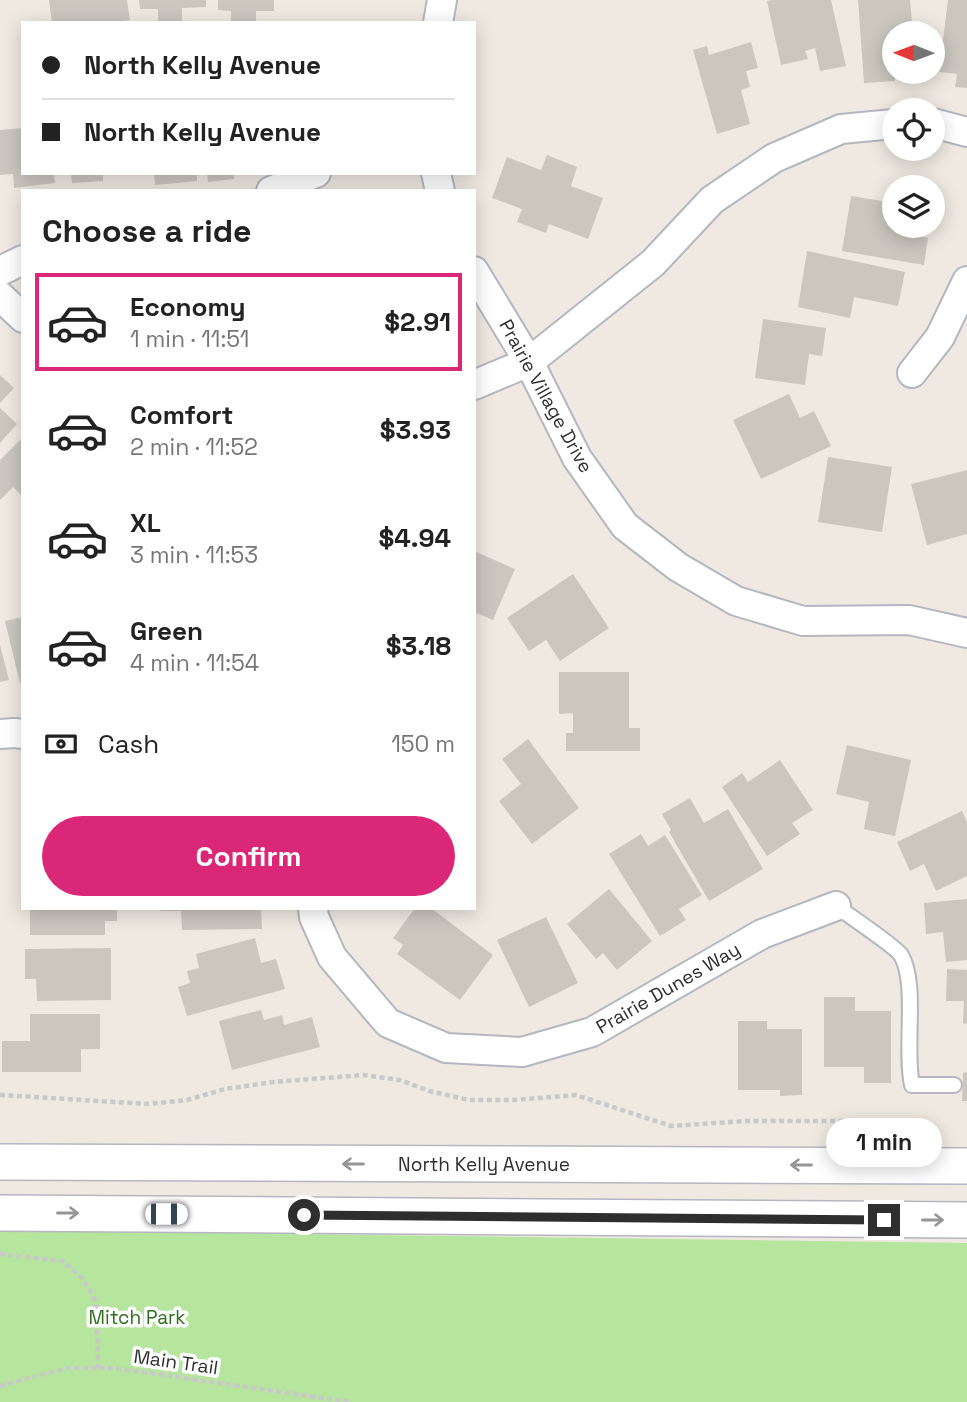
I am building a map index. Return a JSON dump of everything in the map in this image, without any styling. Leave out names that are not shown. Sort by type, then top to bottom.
[{"type":"street","points":[[438,21],[442,0]]},
{"type":"street","points":[[476,383],[529,362],[653,263],[712,200],[774,158],[841,129],[882,125]]},
{"type":"street","points":[[945,126],[967,132]]},
{"type":"street","points":[[276,189],[311,175]]},
{"type":"street","points":[[0,271],[21,261]]},
{"type":"street","name":"Prairie Village Drive","points":[[476,274],[529,362],[577,458],[625,526],[678,567],[736,601],[803,621],[909,620],[967,633]]},
{"type":"street","points":[[912,373],[940,337],[967,281]]},
{"type":"street","points":[[0,296],[21,316]]},
{"type":"street","points":[[0,734],[21,734]]},
{"type":"street","name":"Prairie Dunes Way","points":[[313,910],[331,957],[388,1023],[446,1048],[522,1052],[592,1032],[762,934],[836,906]]},
{"type":"street","name":"North Kelly Avenue","points":[[0,1163],[967,1166]]},
{"type":"street","points":[[0,1213],[967,1220]]},
{"type":"lane","points":[[836,906],[900,954],[909,979],[908,1067],[912,1084],[954,1085]]},
{"type":"path","points":[[0,1095],[149,1104],[187,1100],[225,1089],[272,1082],[363,1075],[400,1080],[429,1091],[469,1100],[576,1096],[671,1126],[746,1121],[894,1121],[925,1128],[946,1138]]},
{"type":"path","points":[[0,1254],[64,1261],[82,1278],[96,1301],[98,1368]]},
{"type":"path","name":"Main Trail","points":[[0,1386],[67,1368],[115,1368],[350,1402]]},
{"type":"green space","name":"Mitch Park","points":[[0,1230],[967,1243],[967,1402],[0,1402]]},
{"type":"building","points":[[49,0],[127,0],[130,20],[123,21],[52,21]]},
{"type":"building","points":[[139,0],[206,0],[206,7],[182,8],[182,21],[158,21],[158,9],[140,9]]},
{"type":"building","points":[[218,0],[274,0],[274,11],[256,11],[256,21],[231,21],[231,11],[218,10]]},
{"type":"building","points":[[831,0],[846,66],[820,71],[815,48],[805,51],[808,59],[781,65],[767,1]]},
{"type":"building","points":[[858,0],[910,0],[912,21],[882,21],[882,82],[864,83]]},
{"type":"building","points":[[948,0],[967,0],[967,88],[955,87],[957,74],[945,73]]},
{"type":"building","points":[[751,42],[758,68],[746,71],[750,87],[741,90],[750,124],[717,134],[693,50],[707,46],[709,55]]},
{"type":"building","points":[[21,128],[21,175],[54,175],[55,183],[14,188],[13,174],[0,175],[0,130]]},
{"type":"building","points":[[547,155],[577,167],[571,186],[603,198],[588,239],[549,224],[546,233],[517,222],[522,209],[492,198],[507,157],[541,170]]},
{"type":"building","points":[[71,175],[103,175],[103,181],[72,183]]},
{"type":"building","points":[[154,175],[197,175],[197,181],[155,185]]},
{"type":"building","points":[[207,175],[234,175],[234,179],[208,182]]},
{"type":"building","points":[[851,196],[882,201],[882,238],[928,238],[924,265],[842,251]]},
{"type":"building","points":[[807,251],[905,272],[898,306],[854,297],[850,318],[798,307]]},
{"type":"building","points":[[763,319],[826,328],[822,356],[809,354],[805,385],[755,378]]},
{"type":"building","points":[[0,375],[14,388],[0,403]]},
{"type":"building","points":[[789,394],[800,418],[814,411],[831,446],[761,479],[733,420]]},
{"type":"building","points":[[0,408],[17,424],[0,443]]},
{"type":"building","points":[[21,439],[21,495],[13,487],[0,500],[0,460]]},
{"type":"building","points":[[828,457],[892,467],[882,532],[818,522]]},
{"type":"building","points":[[967,470],[967,534],[927,545],[911,484]]},
{"type":"building","points":[[476,552],[515,569],[493,620],[476,613]]},
{"type":"building","points":[[573,574],[609,628],[560,661],[546,640],[529,651],[507,618]]},
{"type":"building","points":[[21,617],[20,683],[5,621]]},
{"type":"building","points":[[0,645],[9,680],[0,682]]},
{"type":"building","points":[[559,672],[629,672],[629,728],[640,728],[640,751],[566,751],[566,733],[573,733],[573,713],[559,714]]},
{"type":"building","points":[[528,739],[579,808],[532,844],[499,801],[521,784],[502,759]]},
{"type":"building","points":[[847,745],[911,760],[895,836],[864,829],[869,802],[836,794]]},
{"type":"building","points":[[780,760],[813,810],[792,823],[800,834],[767,856],[722,787],[742,773],[748,782]]},
{"type":"building","points":[[690,798],[704,823],[728,809],[763,869],[709,901],[669,832],[671,830],[662,814]]},
{"type":"building","points":[[962,811],[967,822],[967,876],[936,891],[924,864],[910,871],[897,842]]},
{"type":"building","points":[[641,834],[648,846],[665,835],[702,895],[679,909],[686,920],[660,936],[609,854]]},
{"type":"building","points":[[609,889],[652,941],[617,970],[603,953],[596,959],[567,924]]},
{"type":"building","points":[[967,899],[967,960],[946,962],[943,932],[926,934],[924,903]]},
{"type":"building","points":[[30,910],[117,910],[117,921],[105,921],[105,935],[30,935]]},
{"type":"building","points":[[261,910],[262,929],[182,930],[181,911],[161,911]]},
{"type":"building","points":[[414,910],[434,910],[493,955],[460,1000],[397,954],[403,945],[393,938]]},
{"type":"building","points":[[546,917],[578,983],[529,1007],[497,940]]},
{"type":"building","points":[[255,938],[261,963],[276,959],[285,989],[187,1016],[178,987],[190,983],[187,971],[199,968],[196,954]]},
{"type":"building","points":[[111,948],[111,1000],[37,1001],[36,979],[25,979],[25,949]]},
{"type":"building","points":[[947,969],[967,970],[967,1024],[963,1023],[964,1001],[946,1001]]},
{"type":"building","points":[[824,997],[855,997],[855,1011],[891,1011],[891,1083],[864,1083],[864,1067],[824,1067]]},
{"type":"building","points":[[261,1010],[264,1020],[282,1015],[284,1025],[312,1017],[320,1047],[232,1070],[219,1021]]},
{"type":"building","points":[[30,1014],[100,1014],[100,1049],[81,1049],[81,1072],[2,1072],[2,1041],[30,1041]]},
{"type":"building","points":[[738,1021],[767,1021],[767,1029],[802,1029],[802,1095],[780,1096],[780,1090],[738,1090]]},
{"type":"building","points":[[967,1072],[967,1101],[962,1101],[963,1073]]},
{"type":"route","points":[[304,1215],[884,1220]]}]
